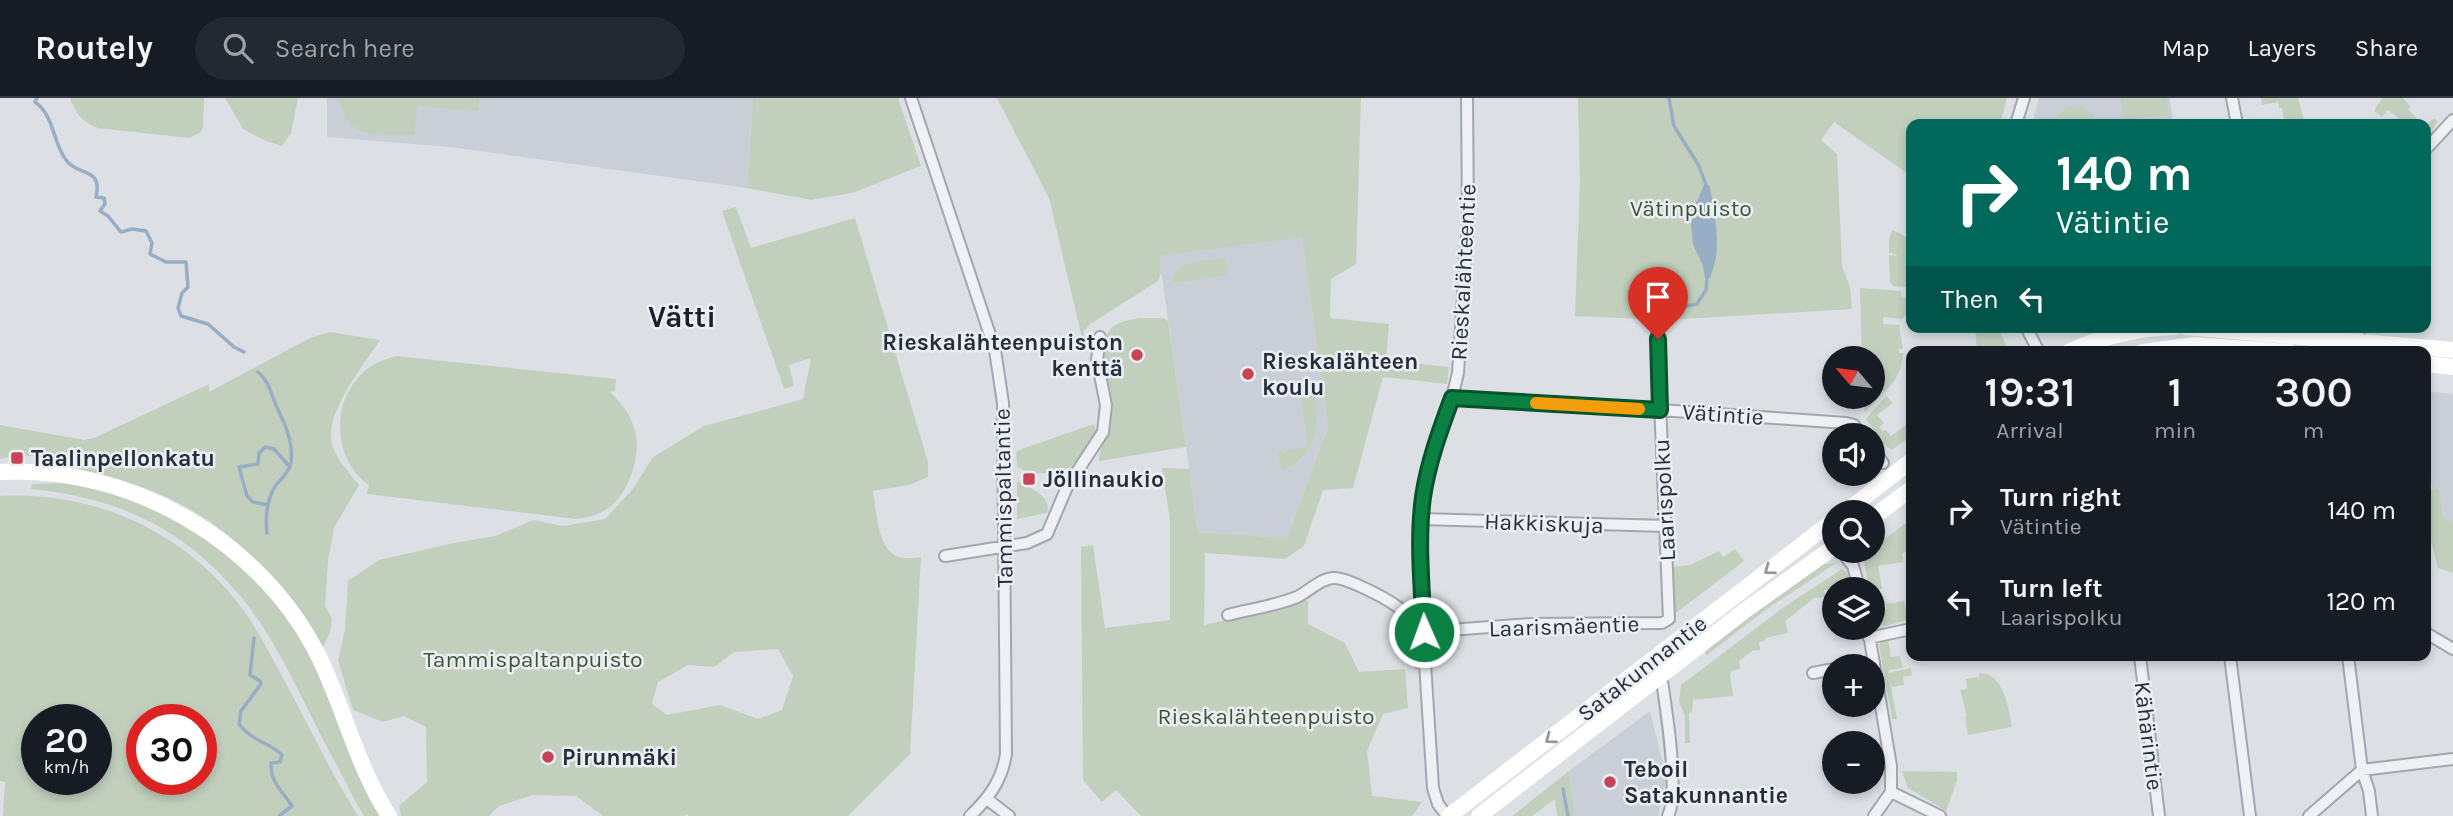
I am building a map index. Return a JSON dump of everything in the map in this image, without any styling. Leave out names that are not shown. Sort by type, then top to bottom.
[{"type":"main road","points":[[2084,346],[2126,333]]},
{"type":"main road","points":[[2235,333],[2268,337]]},
{"type":"main road","points":[[2203,346],[2268,337],[2359,335],[2424,346]]},
{"type":"main road","points":[[2431,347],[2453,351]]},
{"type":"main road","points":[[2431,365],[2453,367]]},
{"type":"main road","points":[[1861,500],[1906,465]]},
{"type":"main road","points":[[0,472],[74,477],[145,497],[195,524],[255,570],[292,614],[320,659],[367,774],[389,816]]},
{"type":"main road","points":[[1885,508],[1906,493]]},
{"type":"main road","name":"Satakunnantie","points":[[1448,816],[1658,656],[1822,537]]},
{"type":"main road","name":"Satakunnantie","points":[[1479,816],[1747,609],[1822,556]]},
{"type":"street","name":"Tammispaltantie","points":[[911,98],[995,349],[1003,403],[1006,754],[1001,776],[987,799],[970,816]]},
{"type":"street","name":"Rieskalähteentie","points":[[1448,816],[1435,797],[1433,788],[1425,663],[1421,519],[1427,478],[1458,373],[1466,274],[1467,98]]},
{"type":"street","points":[[2018,119],[2024,98]]},
{"type":"street","points":[[2232,98],[2237,119]]},
{"type":"street","points":[[2431,144],[2453,120]]},
{"type":"street","name":"Laarispolku","points":[[1657,331],[1669,618],[1662,623]]},
{"type":"street","points":[[945,556],[1041,538],[1050,527],[1067,487],[1095,447],[1105,424],[1106,405],[1097,360],[1100,337]]},
{"type":"street","name":"Vätintie","points":[[1452,398],[1846,423]]},
{"type":"street","name":"Hakkiskuja","points":[[1421,519],[1667,526]]},
{"type":"street","points":[[1228,615],[1287,601],[1327,579],[1336,578],[1384,598],[1402,610],[1406,619],[1409,650],[1418,662],[1425,663]]},
{"type":"street","name":"Laarismäentie","points":[[1424,632],[1530,624],[1662,623]]},
{"type":"street","points":[[1885,631],[1906,629]]},
{"type":"street","points":[[2431,636],[2453,649]]},
{"type":"street","points":[[1658,656],[1670,737],[1673,801],[1668,816]]},
{"type":"street","name":"Kähärintie","points":[[2141,661],[2159,816]]},
{"type":"street","points":[[2231,661],[2250,816]]},
{"type":"street","points":[[2349,661],[2362,770],[2369,790],[2372,816]]},
{"type":"street","points":[[1814,673],[1822,671]]},
{"type":"street","points":[[1874,816],[1891,792],[1891,766],[1883,717]]},
{"type":"street","points":[[2309,816],[2362,770],[2453,759]]},
{"type":"street","points":[[1891,792],[1940,816]]},
{"type":"street","points":[[987,799],[1009,816]]},
{"type":"shaded area","points":[[327,98],[753,98],[747,188],[450,147],[327,137]]},
{"type":"shaded area","points":[[2039,98],[2170,98],[2172,119],[2033,119]]},
{"type":"shaded area","name":"Rieskalähteen koulu","points":[[1302,236],[1328,427],[1287,538],[1198,532],[1159,256]]},
{"type":"shaded area","points":[[2431,392],[2453,394],[2453,527],[2438,529],[2431,477]]},
{"type":"shaded area","points":[[1650,711],[1663,763],[1665,786],[1658,816],[1575,816],[1569,771]]},
{"type":"green space","points":[[70,98],[204,98],[203,128],[200,133],[189,138],[98,128],[80,117]]},
{"type":"green space","points":[[225,98],[298,98],[291,133],[282,146],[243,129]]},
{"type":"green space","points":[[338,98],[479,98],[478,111],[418,106],[414,135],[366,133],[357,129],[349,122]]},
{"type":"green space","points":[[753,98],[898,98],[921,166],[852,193],[811,200],[747,188]]},
{"type":"green space","name":"Rieskalähteenpuisto","points":[[997,98],[1361,98],[1356,264],[1331,279],[1330,318],[1389,324],[1386,360],[1449,367],[1447,384],[1383,377],[1353,488],[1323,490],[1304,546],[1285,559],[1205,553],[1204,625],[1308,600],[1308,624],[1345,643],[1359,672],[1405,669],[1408,708],[1383,714],[1367,751],[1372,796],[1422,802],[1412,816],[1141,816],[1116,790],[1102,802],[1083,780],[1081,547],[1093,545],[1105,628],[1170,620],[1170,520],[1162,468],[1189,469],[1198,532],[1287,538],[1328,427],[1302,237],[1160,256],[1161,274],[1158,281],[1090,324],[1084,331],[1083,342],[1049,198]]},
{"type":"green space","name":"Vätinpuisto","points":[[1578,98],[2007,98],[2001,119],[1906,119],[1906,172],[1834,122],[1821,140],[1837,154],[1842,266],[1850,287],[1852,309],[1666,320],[1575,316],[1580,183]]},
{"type":"green space","points":[[2121,98],[2167,98],[2169,115],[2123,119]]},
{"type":"green space","points":[[2261,98],[2298,98],[2304,119],[2284,119],[2278,102],[2262,105]]},
{"type":"green space","points":[[2382,98],[2403,98],[2417,119],[2400,119],[2388,110],[2382,117],[2374,111]]},
{"type":"green space","points":[[2081,105],[2095,116],[2093,119],[2054,119],[2067,107]]},
{"type":"green space","points":[[2434,118],[2438,122],[2431,130],[2431,121]]},
{"type":"green space","name":"Tammispaltanpuisto","points":[[736,207],[751,248],[855,218],[928,462],[928,477],[909,485],[873,491],[877,521],[888,550],[904,558],[921,557],[910,754],[848,816],[603,816],[576,796],[533,795],[499,806],[489,816],[401,816],[399,806],[427,782],[426,727],[404,716],[383,722],[353,710],[338,660],[345,630],[348,581],[379,560],[495,536],[534,520],[563,526],[605,519],[632,490],[653,457],[704,426],[803,399],[811,358],[789,365],[794,386],[784,389],[722,211]],"holes":[[[778,649],[793,676],[782,710],[758,719],[720,705],[667,715],[652,704],[658,682],[688,665],[714,667],[734,652]]]},
{"type":"green space","points":[[1892,230],[1906,237],[1906,287],[1893,286],[1890,282],[1889,255],[1898,256],[1889,252]]},
{"type":"green space","points":[[1225,258],[1228,275],[1173,283],[1178,269],[1185,265]]},
{"type":"green space","points":[[1860,288],[1901,291],[1902,298],[1906,297],[1906,314],[1902,319],[1883,317],[1883,324],[1899,325],[1903,349],[1899,349],[1899,353],[1903,353],[1900,371],[1885,391],[1885,346],[1862,346]]},
{"type":"green space","points":[[1139,318],[1163,318],[1168,321],[1186,447],[1099,461],[1109,425],[1103,346],[1114,326]]},
{"type":"green space","points":[[330,332],[380,340],[349,387],[332,426],[334,451],[359,485],[334,528],[328,561],[325,606],[332,618],[330,633],[323,647],[289,598],[250,555],[229,536],[180,504],[139,486],[49,461],[49,457],[17,455],[0,459],[0,425],[84,440],[94,438],[209,384],[209,392],[310,338]]},
{"type":"green space","points":[[1975,333],[2001,333],[2006,346],[1977,346]]},
{"type":"green space","points":[[396,356],[616,379],[615,391],[610,392],[628,413],[637,448],[625,489],[604,511],[576,519],[367,494],[369,485],[357,474],[342,445],[341,412],[354,382],[373,365]]},
{"type":"green space","points":[[1311,389],[1316,392],[1317,404],[1313,439],[1302,457],[1281,471],[1278,451],[1286,453],[1285,450],[1308,447],[1300,390]]},
{"type":"green space","points":[[1886,396],[1893,403],[1885,409]]},
{"type":"green space","points":[[1874,410],[1884,410],[1877,415],[1884,423],[1869,423],[1866,419]]},
{"type":"green space","points":[[1094,424],[1097,434],[1071,467],[1036,473],[1017,466],[1016,451]]},
{"type":"green space","points":[[1906,425],[1906,440],[1892,450],[1885,445],[1885,430],[1891,436]]},
{"type":"green space","points":[[1017,482],[1044,498],[1048,507],[1047,513],[1017,519]]},
{"type":"green space","points":[[66,483],[128,498],[188,527],[242,567],[265,590],[285,614],[305,648],[381,816],[364,816],[266,632],[242,598],[220,574],[174,536],[122,509],[63,493],[31,489],[32,484]]},
{"type":"green space","points":[[2439,489],[2443,517],[2446,521],[2453,521],[2453,573],[2438,568],[2431,542],[2431,490]]},
{"type":"green space","points":[[0,496],[35,496],[103,509],[134,521],[193,557],[218,580],[258,632],[358,816],[3,816],[5,782],[0,781]]},
{"type":"green space","points":[[1906,523],[1906,552],[1902,553],[1903,562],[1878,566],[1880,577],[1867,577],[1864,563],[1885,563],[1885,539]]},
{"type":"green space","points":[[1735,549],[1744,561],[1674,612],[1672,567],[1690,565],[1719,551],[1723,557]]},
{"type":"green space","points":[[1836,563],[1764,611],[1707,655],[1703,650],[1822,564]]},
{"type":"green space","points":[[1842,569],[1849,577],[1830,577]]},
{"type":"green space","points":[[1822,582],[1822,597],[1814,598],[1785,621],[1788,633],[1765,638],[1765,641],[1759,642],[1760,650],[1752,651],[1739,661],[1740,669],[1730,674],[1733,696],[1693,700],[1692,712],[1689,713],[1690,743],[1685,743],[1685,717],[1679,701],[1681,685],[1784,607]]},
{"type":"green space","points":[[1904,601],[1906,620],[1886,626],[1886,604]]},
{"type":"green space","points":[[1888,639],[1891,657],[1900,656],[1903,668],[1889,670],[1888,673],[1911,668],[1912,675],[1903,677],[1904,685],[1892,687],[1889,675],[1897,719],[1892,719],[1885,679],[1885,654],[1881,654],[1879,644]]},
{"type":"green space","points":[[1979,673],[1987,674],[1999,684],[2007,701],[2012,727],[1968,735],[1967,716],[1960,690],[1967,689],[1966,679],[1979,677]]},
{"type":"green space","points":[[1569,771],[1575,816],[1557,816],[1555,799],[1532,816],[1512,816]]},
{"type":"green space","points":[[1902,771],[1957,772],[1957,781],[1946,811],[1908,788]]},
{"type":"water","points":[[1704,185],[1709,185],[1716,231],[1716,257],[1710,278],[1705,278],[1703,266],[1693,244],[1691,226],[1695,205]]},
{"type":"waterway","points":[[37,98],[35,102],[46,114],[66,160],[93,176],[96,181],[96,197],[104,198],[105,204],[100,211],[108,216],[121,232],[132,229],[146,231],[152,243],[150,254],[166,262],[186,262],[188,287],[182,293],[178,308],[181,316],[208,324],[234,347],[244,352]]},
{"type":"waterway","points":[[1669,98],[1674,126],[1699,166],[1706,185]]},
{"type":"waterway","points":[[1667,310],[1697,304],[1706,290],[1707,278]]},
{"type":"waterway","points":[[258,372],[267,383],[285,426],[292,455],[289,469],[276,485],[269,502],[267,533]]},
{"type":"waterway","points":[[268,505],[253,502],[247,496],[239,467],[258,464],[259,453],[265,447],[274,449],[290,467]]},
{"type":"waterway","points":[[254,638],[250,675],[261,684],[241,711],[239,724],[249,734],[282,755],[280,762],[271,763],[271,770],[292,806],[279,816]]},
{"type":"waterway","points":[[1563,789],[1568,816]]},
{"type":"slow traffic","points":[[1536,403],[1639,409]]},
{"type":"place","name":"Rieskalähteenpuiston kenttä","points":[[1137,355]]},
{"type":"place","name":"Rieskalähteen koulu","points":[[1248,374]]},
{"type":"place","name":"Taalinpellonkatu","points":[[17,458]]},
{"type":"place","name":"Jöllinaukio","points":[[1029,479]]},
{"type":"place","name":"Pirunmäki","points":[[548,757]]},
{"type":"place","name":"Teboil Satakunnantie","points":[[1610,782]]},
{"type":"district","name":"Vätti","points":[[682,317]]},
{"type":"route","points":[[1424,632],[1421,519],[1423,497],[1437,439],[1452,398],[1660,410],[1658,339]]}]
